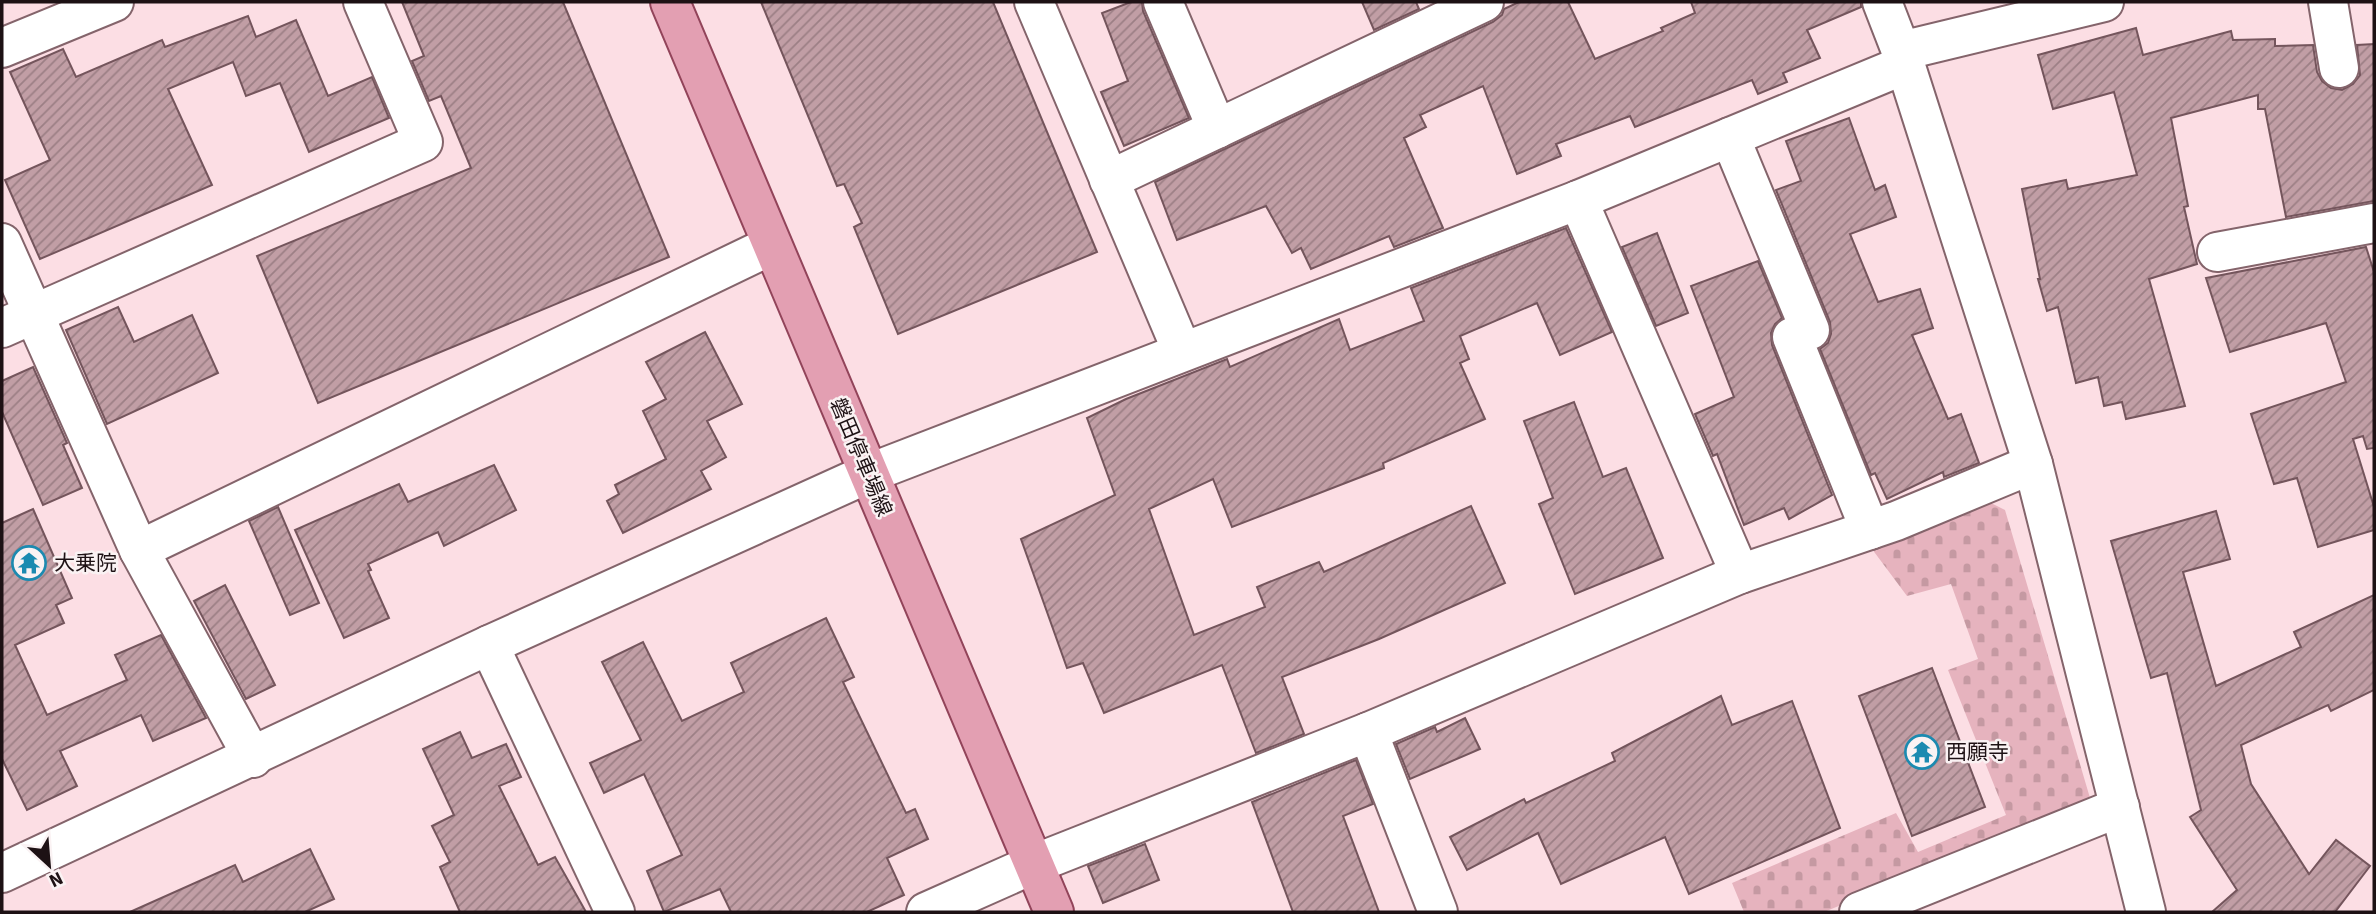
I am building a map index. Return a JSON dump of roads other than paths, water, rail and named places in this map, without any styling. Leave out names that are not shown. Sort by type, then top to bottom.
[{"type":"main road","name":"磐田停車場線","points":[[670,2],[1054,912]]},
{"type":"street","points":[[2,48],[114,2]]},
{"type":"street","points":[[17,322],[423,142],[363,2]]},
{"type":"street","points":[[1034,2],[1182,351]]},
{"type":"street","points":[[1163,2],[1217,129]]},
{"type":"street","points":[[1109,180],[1484,2]]},
{"type":"street","points":[[1882,2],[1903,58],[2033,464],[2146,912]]},
{"type":"street","points":[[4,867],[253,758],[489,645],[867,474],[1578,201],[1730,137],[1903,58],[2104,2]]},
{"type":"street","points":[[2328,2],[2339,68]]},
{"type":"street","points":[[1730,137],[1810,330],[1792,337],[1870,530]]},
{"type":"street","points":[[1578,201],[1740,574]]},
{"type":"street","points":[[2217,252],[2374,223]]},
{"type":"street","points":[[2,243],[17,322],[253,758]]},
{"type":"street","points":[[139,550],[772,245]]},
{"type":"street","points":[[926,912],[1034,864],[1368,732],[1740,574],[1896,521],[2033,464]]},
{"type":"street","points":[[489,645],[615,912]]},
{"type":"street","points":[[1368,732],[1438,912]]},
{"type":"street","points":[[1859,912],[2120,807]]},
{"type":"place","name":"大乗院","points":[[29,563]]},
{"type":"place","name":"西願寺","points":[[1922,752]]}]
